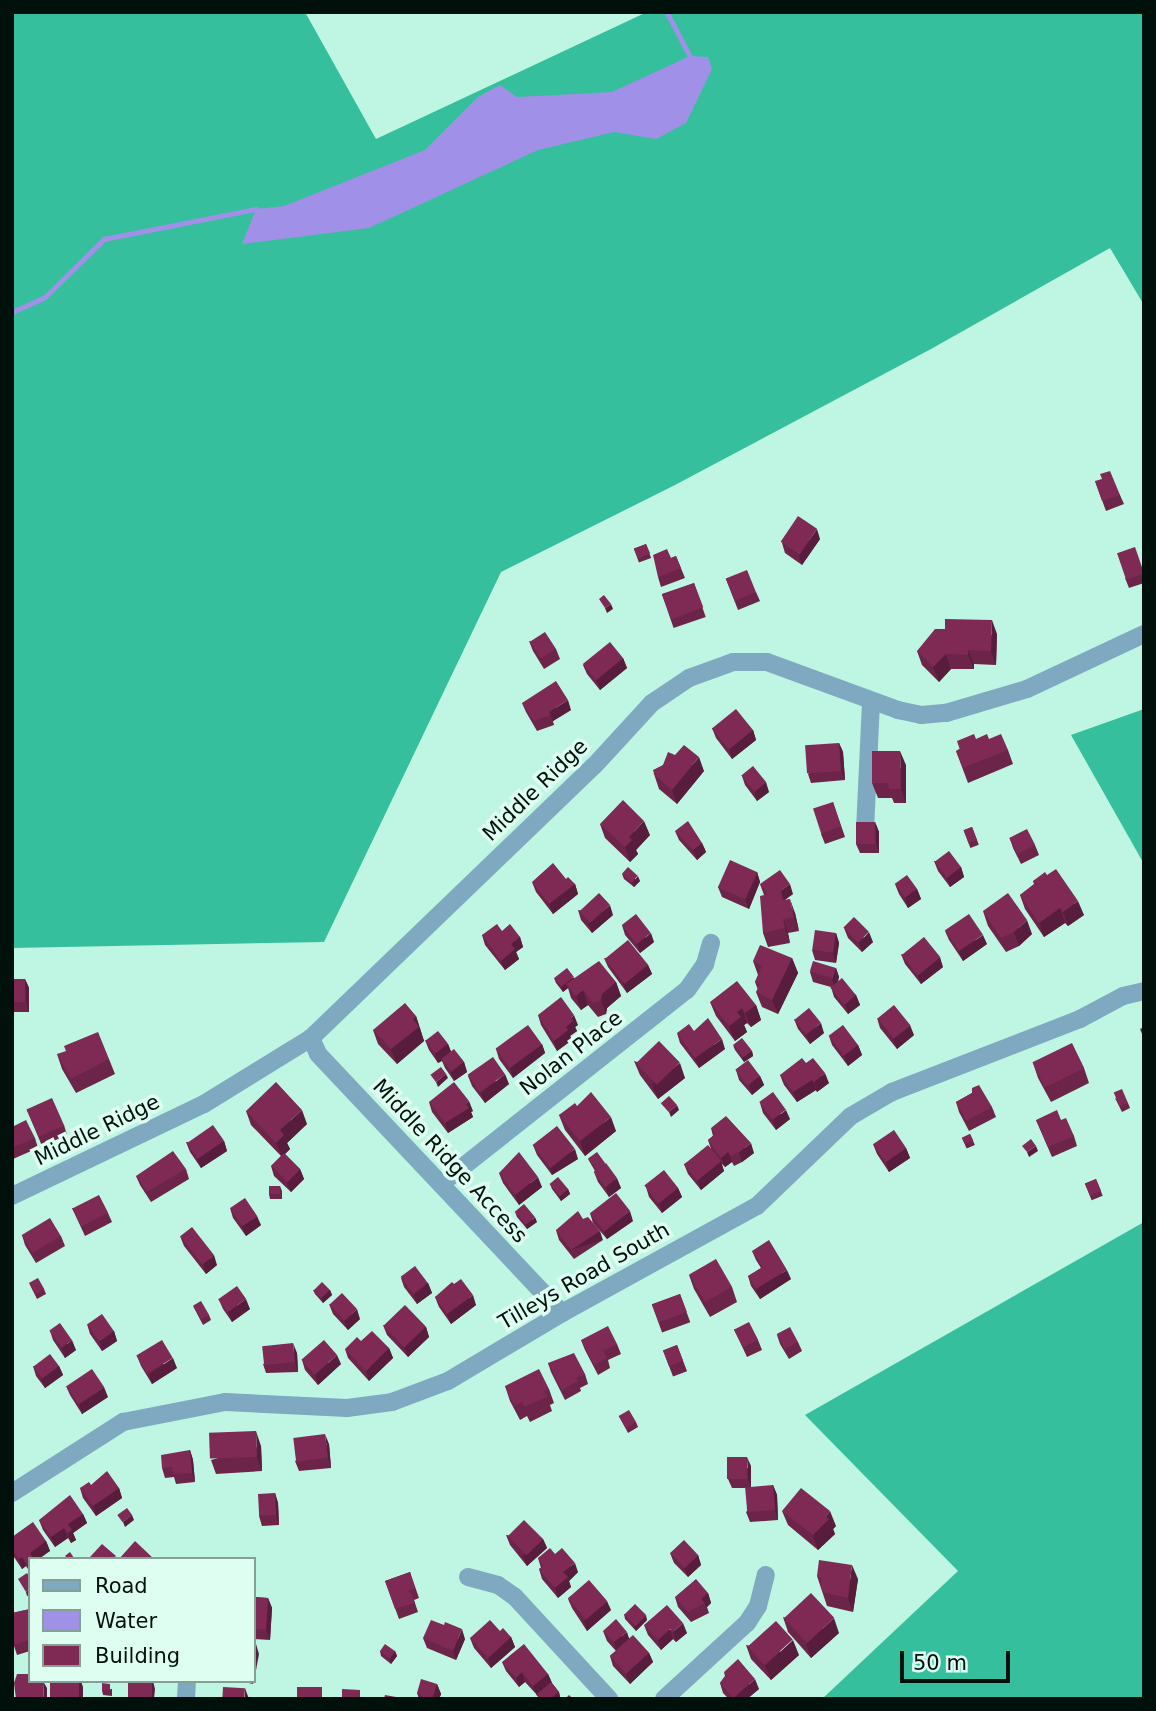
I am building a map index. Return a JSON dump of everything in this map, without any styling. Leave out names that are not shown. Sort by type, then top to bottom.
[{"type":"street","name":"Middle Ridge","points":[[12,1196],[204,1104],[311,1038],[594,765],[652,703],[689,678],[733,662],[767,662],[871,701],[921,715],[960,710],[1052,679],[1144,634]]},
{"type":"street","points":[[864,830],[871,701]]},
{"type":"street","name":"Nolan Place","points":[[441,1184],[687,990],[705,964],[711,943]]},
{"type":"street","name":"Tilleys Road South","points":[[12,1493],[123,1422],[225,1402],[347,1408],[392,1402],[448,1381],[562,1313],[757,1206],[851,1116],[892,1092],[1080,1019],[1123,996],[1144,991]]},
{"type":"street","name":"Middle Ridge Access","points":[[311,1038],[318,1054],[562,1313]]},
{"type":"street","points":[[664,1699],[747,1623],[758,1606],[766,1575]]},
{"type":"street","points":[[468,1577],[498,1585],[515,1597],[609,1699]]},
{"type":"green space","points":[[12,12],[305,12],[376,139],[647,12],[1144,12],[1144,305],[1110,248],[931,349],[675,485],[501,572],[324,942],[12,948]]},
{"type":"green space","points":[[1144,709],[1144,864],[1071,735]]},
{"type":"green space","points":[[1144,1222],[1144,1699],[822,1699],[958,1571],[805,1415]]},
{"type":"water","points":[[690,56],[708,57],[712,69],[686,123],[656,139],[614,132],[538,150],[369,228],[242,244],[256,209],[284,206],[425,150],[478,97],[500,85],[517,97],[612,92]]},
{"type":"building","points":[[1110,471],[1120,495],[1102,501],[1095,481],[1102,479],[1100,474]]},
{"type":"building","points":[[798,516],[817,529],[800,555],[781,542]]},
{"type":"building","points":[[646,544],[650,553],[638,558],[634,549]]},
{"type":"building","points":[[1135,547],[1144,574],[1126,580],[1117,553]]},
{"type":"building","points":[[667,549],[671,558],[676,556],[681,568],[658,577],[653,555]]},
{"type":"building","points":[[747,570],[756,592],[735,601],[726,579]]},
{"type":"building","points":[[694,583],[703,607],[672,619],[662,595]]},
{"type":"building","points":[[604,595],[611,604],[605,608],[599,599]]},
{"type":"building","points":[[945,619],[992,620],[991,651],[968,650],[968,655],[946,654],[933,667],[917,651],[935,629],[945,629]]},
{"type":"building","points":[[545,632],[556,649],[541,659],[530,642]]},
{"type":"building","points":[[610,642],[623,658],[596,680],[583,664]]},
{"type":"building","points":[[556,681],[568,700],[549,712],[551,715],[534,721],[522,703]]},
{"type":"building","points":[[736,709],[753,730],[729,749],[712,729]]},
{"type":"building","points":[[974,734],[976,739],[987,734],[989,739],[1001,734],[1008,750],[963,768],[956,751],[960,750],[957,741]]},
{"type":"building","points":[[839,743],[841,771],[807,773],[805,745]]},
{"type":"building","points":[[684,745],[699,757],[672,790],[653,770],[663,765],[668,752],[675,755]]},
{"type":"building","points":[[872,751],[900,751],[901,789],[889,789],[888,783],[872,783]]},
{"type":"building","points":[[753,766],[766,782],[755,792],[741,775]]},
{"type":"building","points":[[623,800],[644,821],[629,837],[632,840],[625,847],[600,824]]},
{"type":"building","points":[[833,802],[841,827],[821,833],[813,808]]},
{"type":"building","points":[[688,821],[702,843],[693,850],[675,831]]},
{"type":"building","points":[[856,822],[875,822],[875,844],[856,844]]},
{"type":"building","points":[[972,827],[977,840],[969,843],[964,830]]},
{"type":"building","points":[[1027,829],[1035,845],[1017,854],[1009,838]]},
{"type":"building","points":[[949,851],[961,867],[947,878],[935,862]]},
{"type":"building","points":[[730,860],[757,872],[745,900],[718,887]]},
{"type":"building","points":[[553,863],[566,879],[568,877],[575,884],[549,904],[532,882]]},
{"type":"building","points":[[628,867],[638,876],[632,882],[622,874]]},
{"type":"building","points":[[1056,869],[1078,901],[1063,912],[1060,908],[1039,923],[1020,895],[1045,872],[1047,875]]},
{"type":"building","points":[[780,870],[790,884],[779,892],[767,894],[760,884]]},
{"type":"building","points":[[907,875],[917,889],[905,898],[895,884]]},
{"type":"building","points":[[781,891],[783,900],[790,899],[794,917],[783,919],[785,928],[763,933],[760,896]]},
{"type":"building","points":[[599,893],[610,905],[590,923],[579,911]]},
{"type":"building","points":[[1008,893],[1027,920],[1014,932],[1001,938],[983,911]]},
{"type":"building","points":[[636,914],[651,933],[637,944],[622,925]]},
{"type":"building","points":[[969,914],[983,935],[959,951],[945,930]]},
{"type":"building","points":[[854,917],[869,932],[858,942],[843,928]]},
{"type":"building","points":[[497,924],[502,931],[510,924],[520,937],[511,944],[515,949],[501,961],[482,935]]},
{"type":"building","points":[[815,930],[836,933],[833,953],[812,950]]},
{"type":"building","points":[[924,937],[940,957],[918,975],[901,955]]},
{"type":"building","points":[[628,940],[648,965],[625,984],[605,959]]},
{"type":"building","points":[[760,945],[792,958],[772,1000],[756,992],[760,984],[755,982],[762,966],[753,961]]},
{"type":"building","points":[[599,961],[616,982],[602,994],[601,1000],[593,1003],[583,990],[576,996],[566,984]]},
{"type":"building","points":[[813,961],[836,968],[833,979],[810,972]]},
{"type":"building","points":[[567,968],[574,977],[561,987],[554,978]]},
{"type":"building","points":[[842,978],[856,995],[844,1005],[830,987]]},
{"type":"building","points":[[12,979],[25,979],[25,1002],[12,1002]]},
{"type":"building","points":[[737,981],[756,1005],[745,1013],[742,1008],[737,1012],[741,1017],[729,1026],[710,1002]]},
{"type":"building","points":[[561,997],[574,1015],[571,1018],[573,1021],[566,1027],[568,1030],[554,1041],[538,1015]]},
{"type":"building","points":[[405,1003],[416,1016],[413,1019],[419,1027],[391,1049],[373,1030]]},
{"type":"building","points":[[894,1005],[910,1025],[894,1038],[878,1018]]},
{"type":"building","points":[[809,1008],[821,1023],[806,1035],[794,1020]]},
{"type":"building","points":[[708,1018],[722,1039],[695,1058],[677,1033],[689,1024],[694,1031]]},
{"type":"building","points":[[528,1025],[542,1044],[510,1068],[496,1049]]},
{"type":"building","points":[[843,1025],[858,1045],[844,1056],[829,1036]]},
{"type":"building","points":[[438,1031],[448,1044],[435,1053],[425,1041]]},
{"type":"building","points":[[98,1032],[109,1059],[71,1079],[57,1054],[66,1051],[64,1046]]},
{"type":"building","points":[[742,1038],[752,1051],[743,1057],[733,1045]]},
{"type":"building","points":[[659,1041],[680,1063],[657,1085],[636,1063]]},
{"type":"building","points":[[1072,1043],[1084,1068],[1045,1087],[1032,1062]]},
{"type":"building","points":[[454,1049],[464,1062],[451,1071],[441,1059]]},
{"type":"building","points":[[493,1057],[505,1074],[480,1092],[468,1075]]},
{"type":"building","points":[[802,1058],[806,1063],[813,1058],[825,1073],[814,1082],[812,1080],[793,1092],[780,1075]]},
{"type":"building","points":[[748,1060],[760,1076],[747,1086],[735,1070]]},
{"type":"building","points":[[441,1067],[446,1074],[436,1082],[430,1075]]},
{"type":"building","points":[[276,1082],[302,1110],[280,1130],[284,1135],[276,1143],[246,1111]]},
{"type":"building","points":[[454,1082],[469,1101],[466,1104],[469,1108],[445,1123],[429,1102]]},
{"type":"building","points":[[979,1085],[992,1107],[966,1121],[956,1102],[972,1093],[972,1088]]},
{"type":"building","points":[[1122,1089],[1128,1103],[1120,1106],[1114,1093]]},
{"type":"building","points":[[591,1092],[611,1117],[580,1141],[559,1115],[575,1103],[577,1106]]},
{"type":"building","points":[[773,1092],[786,1110],[772,1120],[759,1102]]},
{"type":"building","points":[[669,1096],[677,1105],[669,1112],[661,1103]]},
{"type":"building","points":[[52,1098],[64,1125],[39,1137],[26,1109]]},
{"type":"building","points":[[1057,1110],[1061,1120],[1066,1118],[1074,1136],[1048,1147],[1036,1120]]},
{"type":"building","points":[[726,1116],[751,1143],[731,1156],[728,1152],[721,1158],[708,1140],[715,1134],[711,1128]]},
{"type":"building","points":[[26,1120],[35,1138],[12,1148],[12,1127]]},
{"type":"building","points":[[213,1125],[224,1141],[198,1159],[187,1143]]},
{"type":"building","points":[[557,1126],[575,1149],[550,1168],[533,1145]]},
{"type":"building","points":[[894,1130],[906,1148],[886,1162],[873,1144]]},
{"type":"building","points":[[970,1134],[973,1140],[965,1144],[962,1138]]},
{"type":"building","points":[[1031,1139],[1036,1146],[1027,1152],[1022,1146]]},
{"type":"building","points":[[708,1145],[721,1161],[697,1181],[684,1165]]},
{"type":"building","points":[[173,1151],[186,1169],[147,1192],[136,1176]]},
{"type":"building","points":[[519,1152],[538,1177],[515,1195],[499,1173]]},
{"type":"building","points":[[597,1152],[605,1163],[596,1170],[588,1158]]},
{"type":"building","points":[[284,1153],[300,1169],[288,1182],[271,1166]]},
{"type":"building","points":[[606,1163],[617,1178],[605,1187],[594,1172]]},
{"type":"building","points":[[664,1170],[678,1188],[658,1204],[644,1185]]},
{"type":"building","points":[[558,1177],[568,1189],[560,1196],[550,1184]]},
{"type":"building","points":[[1096,1179],[1101,1191],[1090,1196],[1085,1184]]},
{"type":"building","points":[[269,1186],[280,1186],[280,1194],[269,1194]]},
{"type":"building","points":[[616,1193],[630,1211],[604,1231],[590,1213]]},
{"type":"building","points":[[99,1195],[108,1213],[81,1226],[72,1209]]},
{"type":"building","points":[[245,1198],[257,1216],[242,1226],[230,1208]]},
{"type":"building","points":[[524,1204],[535,1217],[526,1225],[515,1212]]},
{"type":"building","points":[[578,1211],[583,1219],[588,1217],[600,1231],[571,1250],[556,1230]]},
{"type":"building","points":[[50,1218],[61,1236],[33,1253],[22,1235]]},
{"type":"building","points":[[192,1227],[214,1255],[202,1265],[180,1236]]},
{"type":"building","points":[[769,1240],[787,1270],[756,1289],[748,1276],[763,1267],[752,1251]]},
{"type":"building","points":[[716,1259],[732,1287],[705,1302],[689,1274]]},
{"type":"building","points":[[415,1266],[428,1283],[413,1294],[401,1277]]},
{"type":"building","points":[[38,1278],[44,1289],[36,1294],[29,1283]]},
{"type":"building","points":[[461,1279],[473,1295],[447,1314],[435,1297],[452,1282],[454,1284]]},
{"type":"building","points":[[322,1282],[330,1290],[321,1298],[314,1290]]},
{"type":"building","points":[[237,1286],[246,1299],[227,1312],[218,1299]]},
{"type":"building","points":[[342,1293],[357,1309],[345,1321],[330,1305]]},
{"type":"building","points":[[680,1294],[687,1312],[659,1322],[652,1305]]},
{"type":"building","points":[[201,1301],[209,1315],[201,1319],[193,1306]]},
{"type":"building","points":[[405,1305],[426,1327],[404,1347],[383,1326]]},
{"type":"building","points":[[102,1314],[114,1331],[99,1342],[87,1324]]},
{"type":"building","points":[[749,1322],[758,1340],[743,1348],[734,1330]]},
{"type":"building","points":[[60,1323],[72,1340],[61,1348],[49,1330]]},
{"type":"building","points":[[608,1326],[617,1344],[603,1351],[607,1358],[594,1365],[581,1340]]},
{"type":"building","points":[[790,1327],[798,1342],[785,1349],[777,1334]]},
{"type":"building","points":[[372,1331],[389,1348],[366,1371],[345,1349],[357,1337],[361,1341]]},
{"type":"building","points":[[162,1340],[173,1358],[147,1373],[136,1355]]},
{"type":"building","points":[[324,1340],[337,1355],[314,1375],[301,1360]]},
{"type":"building","points":[[293,1343],[295,1362],[264,1365],[262,1346]]},
{"type":"building","points":[[677,1345],[683,1361],[669,1366],[663,1350]]},
{"type":"building","points":[[574,1353],[585,1374],[562,1390],[548,1363]]},
{"type":"building","points":[[50,1354],[59,1366],[42,1379],[33,1367]]},
{"type":"building","points":[[92,1369],[104,1387],[79,1405],[66,1386]]},
{"type":"building","points":[[539,1369],[549,1389],[544,1391],[547,1397],[524,1407],[522,1402],[514,1406],[505,1386]]},
{"type":"building","points":[[629,1410],[636,1422],[626,1428],[619,1416]]},
{"type":"building","points":[[256,1431],[257,1457],[210,1459],[209,1433]]},
{"type":"building","points":[[325,1434],[328,1458],[296,1462],[293,1438]]},
{"type":"building","points":[[190,1450],[192,1473],[173,1474],[172,1467],[162,1468],[161,1455]]},
{"type":"building","points":[[727,1457],[747,1457],[747,1479],[727,1479]]},
{"type":"building","points":[[107,1471],[119,1488],[93,1506],[80,1488],[89,1482],[91,1485]]},
{"type":"building","points":[[773,1485],[775,1510],[747,1512],[745,1487]]},
{"type":"building","points":[[801,1488],[830,1511],[826,1517],[829,1519],[813,1535],[782,1511]]},
{"type":"building","points":[[275,1493],[276,1515],[259,1516],[258,1494]]},
{"type":"building","points":[[70,1495],[83,1514],[68,1524],[72,1530],[68,1533],[64,1528],[51,1537],[39,1520]]},
{"type":"building","points":[[127,1508],[132,1515],[123,1522],[117,1515]]},
{"type":"building","points":[[524,1520],[543,1539],[527,1555],[508,1536]]},
{"type":"building","points":[[33,1522],[46,1541],[30,1553],[33,1557],[28,1557],[27,1564],[12,1550],[12,1537]]},
{"type":"building","points":[[684,1540],[698,1555],[684,1568],[670,1553]]},
{"type":"building","points":[[135,1541],[152,1557],[121,1557]]},
{"type":"building","points":[[102,1544],[116,1556],[115,1557],[90,1557]]},
{"type":"building","points":[[550,1548],[555,1554],[562,1548],[575,1563],[563,1572],[568,1577],[555,1588],[539,1569],[543,1566],[538,1558]]},
{"type":"building","points":[[819,1560],[852,1565],[848,1598],[822,1592],[821,1577],[817,1576]]},
{"type":"building","points":[[410,1572],[415,1588],[406,1592],[411,1592],[415,1603],[395,1609],[385,1581]]},
{"type":"building","points":[[27,1573],[26,1592],[18,1579]]},
{"type":"building","points":[[696,1579],[708,1593],[701,1599],[705,1603],[688,1612],[675,1597]]},
{"type":"building","points":[[589,1580],[607,1601],[586,1620],[568,1598]]},
{"type":"building","points":[[811,1593],[834,1618],[807,1643],[784,1618]]},
{"type":"building","points":[[256,1597],[268,1598],[266,1630],[256,1629]]},
{"type":"building","points":[[635,1604],[646,1615],[636,1626],[624,1615]]},
{"type":"building","points":[[667,1605],[683,1623],[673,1632],[670,1629],[658,1640],[644,1625]]},
{"type":"building","points":[[28,1609],[28,1641],[14,1645],[12,1640],[12,1613]]},
{"type":"building","points":[[616,1619],[627,1632],[614,1642],[603,1631]]},
{"type":"building","points":[[431,1620],[462,1629],[453,1651],[423,1638]]},
{"type":"building","points":[[490,1620],[500,1631],[503,1628],[511,1637],[488,1658],[470,1638]]},
{"type":"building","points":[[776,1621],[793,1640],[764,1665],[748,1646]]},
{"type":"building","points":[[633,1635],[649,1653],[626,1674],[610,1656]]},
{"type":"building","points":[[385,1644],[395,1651],[390,1658],[380,1651]]},
{"type":"building","points":[[524,1644],[548,1674],[533,1686],[522,1672],[516,1678],[502,1662]]},
{"type":"building","points":[[738,1659],[755,1679],[733,1698],[720,1683],[726,1675],[724,1672]]},
{"type":"building","points":[[17,1674],[28,1674],[28,1683],[43,1683],[44,1699],[16,1699],[14,1683]]},
{"type":"building","points":[[421,1679],[437,1684],[432,1699],[417,1693]]},
{"type":"building","points":[[551,1682],[559,1692],[550,1699],[541,1699],[537,1694]]},
{"type":"building","points":[[50,1683],[79,1683],[79,1699],[50,1699]]},
{"type":"building","points":[[102,1683],[110,1684],[110,1691],[102,1690]]},
{"type":"building","points":[[128,1683],[152,1683],[152,1699],[128,1699]]},
{"type":"building","points":[[223,1687],[245,1688],[244,1699],[222,1699]]},
{"type":"building","points":[[297,1687],[322,1687],[322,1699],[297,1699]]},
{"type":"building","points":[[342,1689],[360,1690],[360,1698],[368,1699],[342,1699]]},
{"type":"building","points":[[385,1695],[407,1699],[384,1699]]},
{"type":"waterway","points":[[667,12],[690,56]]},
{"type":"waterway","points":[[12,312],[45,297],[104,239],[256,209]]}]
